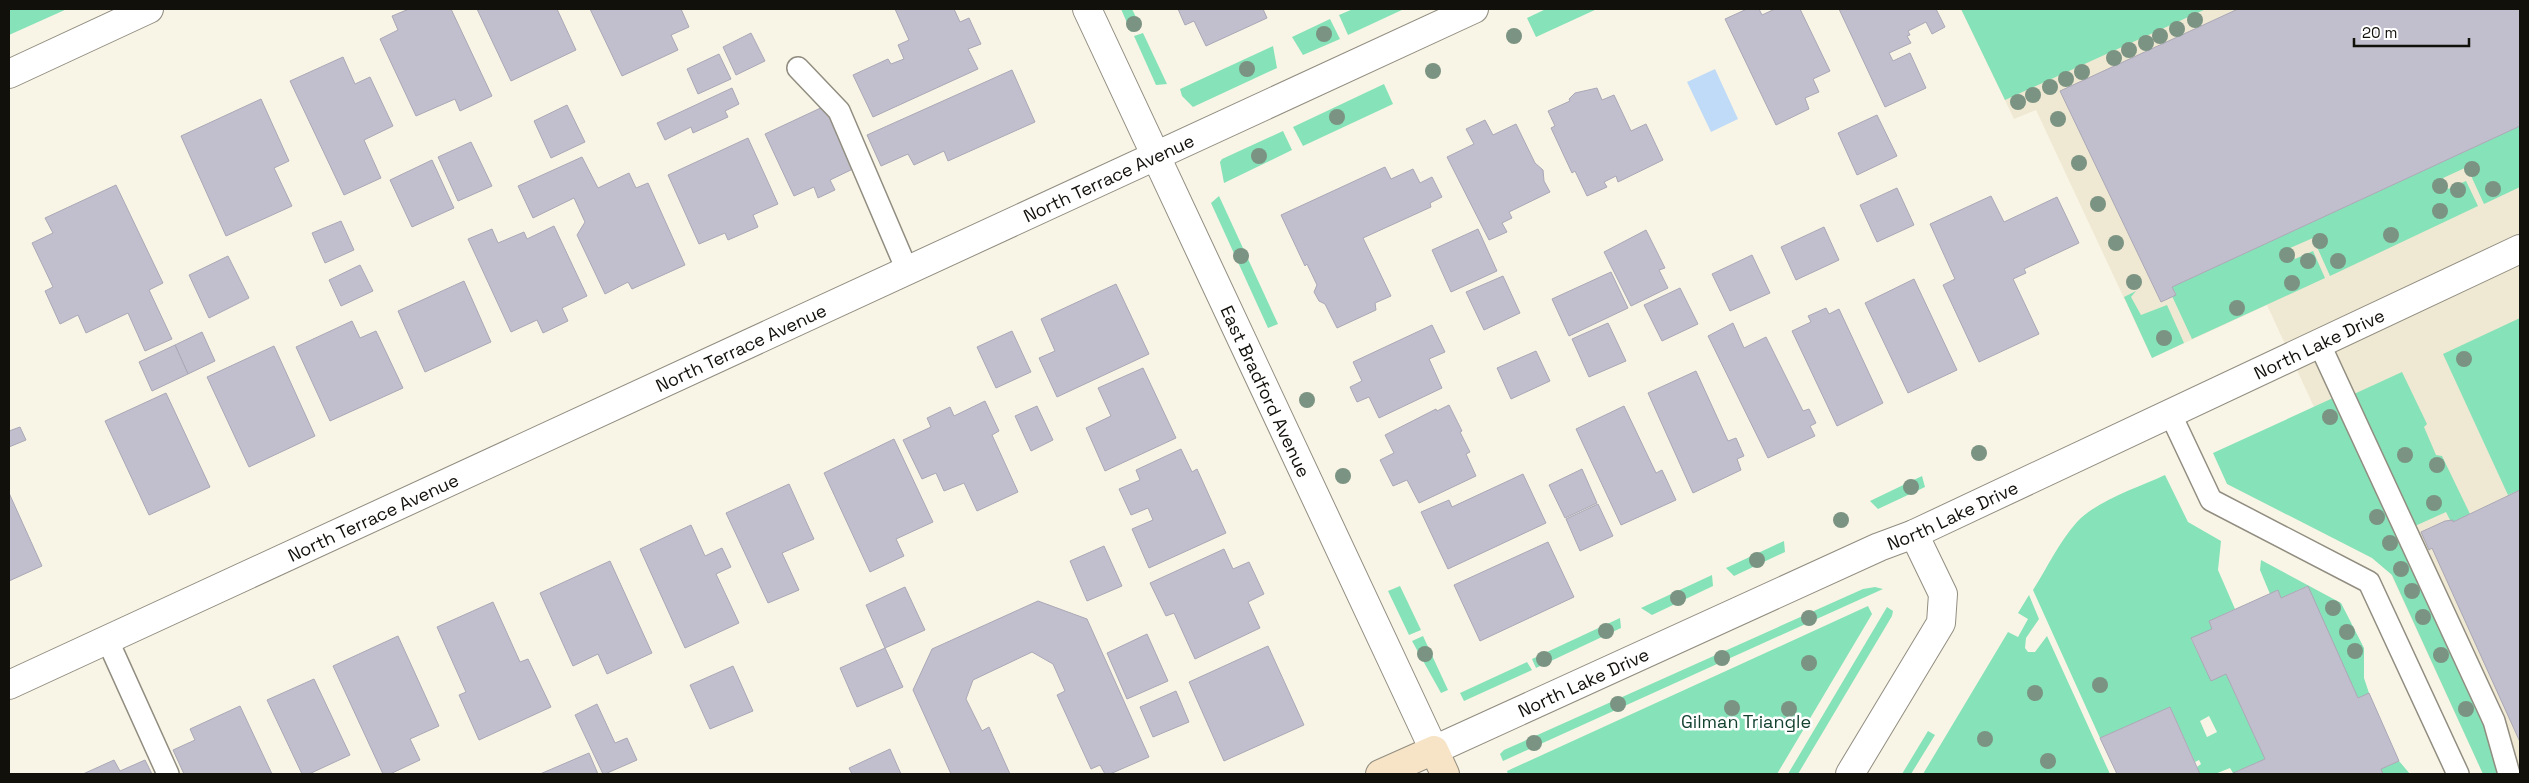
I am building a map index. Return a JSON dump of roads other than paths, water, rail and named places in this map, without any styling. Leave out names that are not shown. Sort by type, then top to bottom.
[{"type":"main road","name":"North Lake Drive","points":[[1380,774],[1434,750]]},
{"type":"main road","name":"East Bradford Avenue","points":[[1434,750],[1445,774]]},
{"type":"street","points":[[9,74],[149,9]]},
{"type":"street","name":"East Bradford Avenue","points":[[1087,9],[1434,750]]},
{"type":"street","name":"North Terrace Avenue","points":[[9,685],[1474,9]]},
{"type":"street","name":"North Lake Drive","points":[[1434,750],[1879,547],[1914,534],[2520,249]]},
{"type":"street","points":[[1850,774],[1941,622],[1943,594],[1914,534]]},
{"type":"lane","points":[[798,68],[839,111],[907,270]]},
{"type":"lane","points":[[2319,343],[2494,721],[2509,774]]},
{"type":"lane","points":[[2170,413],[2211,500],[2369,582],[2458,774]]},
{"type":"lane","points":[[107,639],[168,774]]},
{"type":"water","points":[[1715,69],[1738,119],[1711,132],[1687,82]]},
{"type":"park label","name":"Gilman Triangle","points":[[1746,721]]}]
